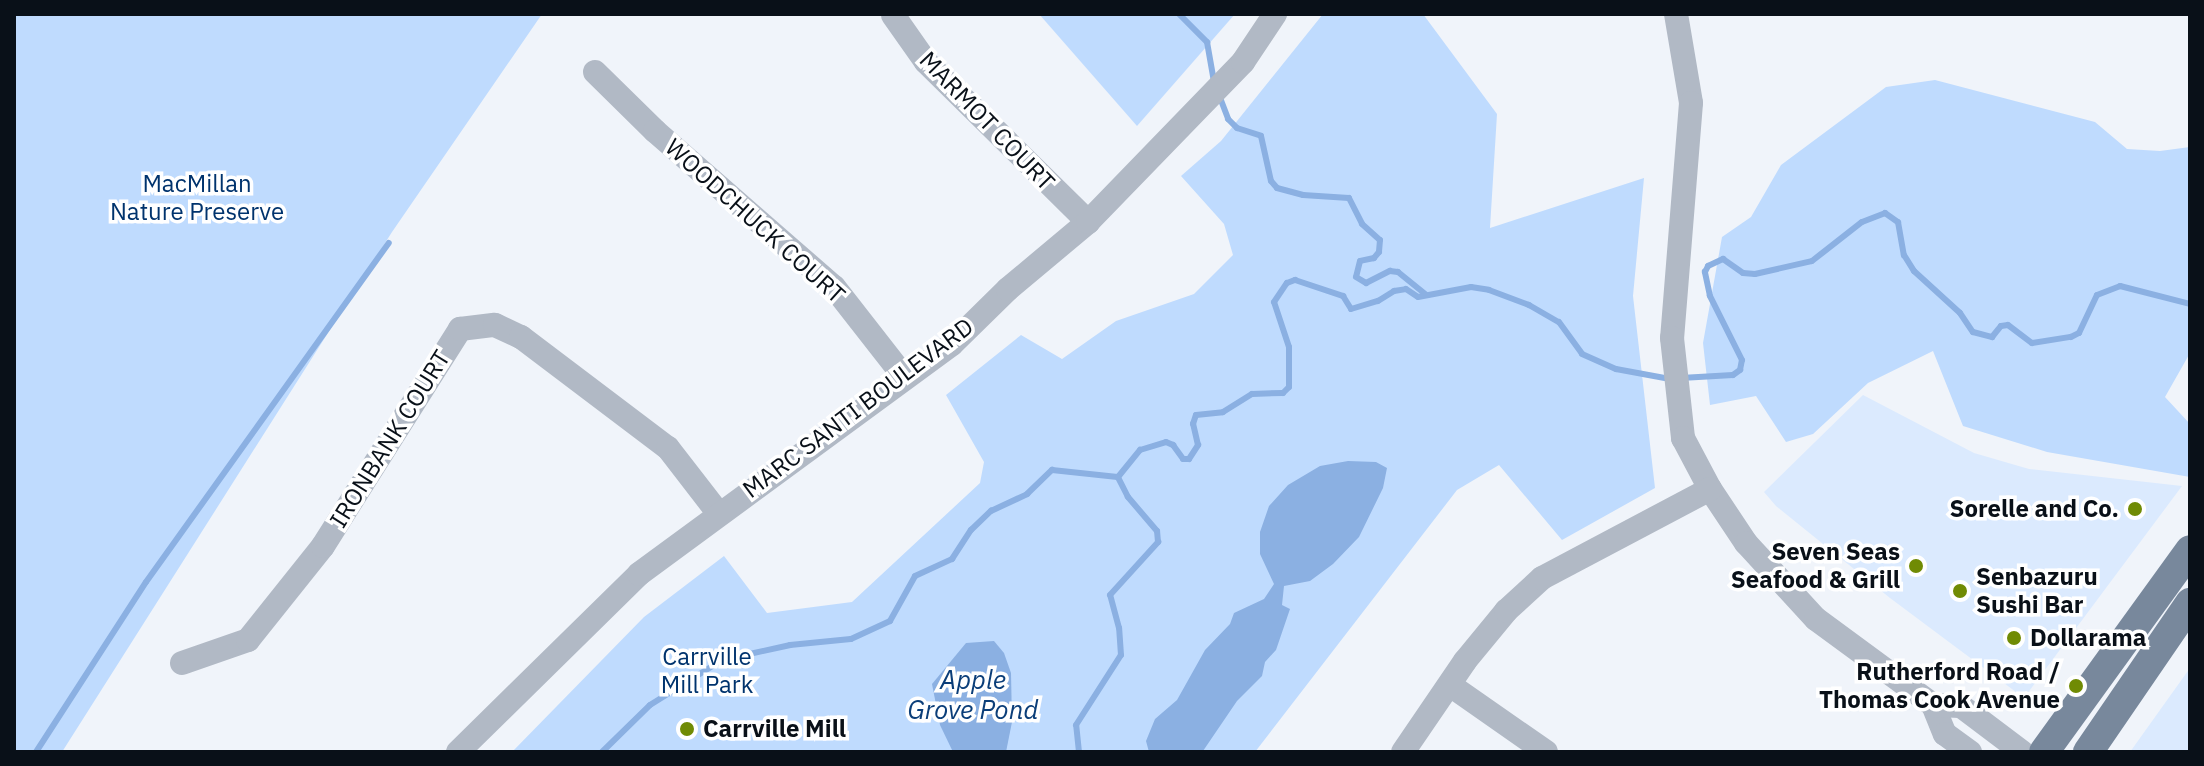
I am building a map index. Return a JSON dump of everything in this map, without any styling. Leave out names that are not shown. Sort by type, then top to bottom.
[{"type":"main road","points":[[2044,752],[2190,550]]},
{"type":"main road","points":[[2088,752],[2190,603]]},
{"type":"street","name":"MARC SANTI BOULEVARD","points":[[458,752],[639,574],[952,344],[1008,289],[1088,222],[1243,62],[1275,14]]},
{"type":"street","points":[[1676,14],[1691,103],[1672,338],[1683,438],[1710,489],[1746,543],[1816,619],[1933,705],[1945,734],[1970,752]]},
{"type":"street","name":"MARMOT COURT","points":[[893,15],[926,62],[1088,222]]},
{"type":"street","name":"WOODCHUCK COURT","points":[[595,72],[655,131],[834,287],[905,378]]},
{"type":"street","name":"IRONBANK COURT","points":[[182,663],[248,640],[323,546],[460,329],[495,325],[521,337],[668,448],[719,514]]},
{"type":"street","points":[[1403,752],[1506,611],[1542,578],[1710,489]]},
{"type":"street","points":[[1450,685],[1546,752]]},
{"type":"street","points":[[1933,705],[1961,706],[2022,752]]},
{"type":"shaded area","points":[[1863,395],[1974,453],[2029,469],[2182,486],[2024,698],[1890,598],[1776,506],[1764,492]]},
{"type":"shaded area","points":[[2190,668],[2190,752],[2130,752]]},
{"type":"green space","name":"MacMillan Nature Preserve","points":[[14,14],[542,14],[392,232],[62,752],[14,752]]},
{"type":"green space","points":[[1039,14],[1235,14],[1137,126]]},
{"type":"green space","name":"Carrville Mill Park","points":[[1323,14],[1423,14],[1497,114],[1490,228],[1644,178],[1633,296],[1655,488],[1562,540],[1499,465],[1457,490],[1255,752],[512,752],[644,617],[724,556],[767,613],[852,602],[980,483],[984,462],[946,395],[1021,335],[1062,359],[1116,321],[1194,294],[1233,255],[1224,224],[1181,176],[1221,141]]},
{"type":"green space","points":[[1935,80],[2095,122],[2127,149],[2160,151],[2190,147],[2190,353],[2165,397],[2190,424],[2190,477],[2047,452],[1963,426],[1933,351],[1868,383],[1813,434],[1786,442],[1756,396],[1710,405],[1703,343],[1722,237],[1751,217],[1781,165],[1886,87]]},
{"type":"water","points":[[1348,461],[1376,462],[1387,468],[1383,488],[1359,537],[1333,564],[1310,581],[1284,586],[1282,605],[1290,609],[1276,650],[1265,662],[1262,676],[1237,701],[1203,751],[1149,752],[1146,741],[1155,719],[1177,700],[1205,650],[1230,624],[1234,613],[1264,599],[1274,584],[1260,554],[1260,532],[1269,506],[1288,485],[1320,466]]},
{"type":"water","name":"Apple Grove Pond","points":[[994,641],[1004,653],[1011,673],[1012,722],[1006,752],[953,752],[940,725],[932,684],[966,643]]},
{"type":"waterway","points":[[1179,14],[1207,42],[1214,81]]},
{"type":"waterway","points":[[1219,95],[1228,119],[1237,128],[1261,136],[1271,181],[1277,188],[1303,195],[1349,198],[1362,224],[1380,240],[1379,252],[1374,258],[1360,261],[1356,277],[1366,283],[1390,271],[1398,272],[1425,294]]},
{"type":"waterway","points":[[1681,378],[1733,375],[1740,370],[1742,360],[1710,296],[1705,272],[1708,266],[1723,259],[1743,273],[1755,274],[1812,261],[1862,222],[1885,213],[1898,222],[1904,255],[1914,271],[1960,313],[1973,332],[1992,337],[2001,326],[2008,325],[2032,343],[2071,337],[2079,333],[2097,295],[2120,286],[2190,304]]},
{"type":"waterway","points":[[36,752],[146,582],[389,243]]},
{"type":"waterway","points":[[1118,477],[1140,450],[1166,442],[1173,445],[1183,459],[1189,459],[1198,445],[1193,424],[1196,415],[1223,412],[1252,394],[1283,393],[1289,387],[1289,347],[1274,302],[1287,283],[1295,280],[1343,296],[1351,309],[1406,289],[1418,297],[1471,287],[1489,290],[1529,305],[1559,322],[1582,354],[1616,369],[1670,379]]},
{"type":"waterway","points":[[602,752],[650,705],[722,660],[790,645],[851,639],[890,621],[915,576],[952,559],[971,530],[991,511],[1027,494],[1052,470],[1118,477]]},
{"type":"waterway","points":[[1079,752],[1076,725],[1121,655],[1119,628],[1110,595],[1158,542],[1157,531],[1128,497],[1118,477]]},
{"type":"place","name":"Sorelle and Co.","points":[[2135,509]]},
{"type":"place","name":"Seven Seas Seafood & Grill","points":[[1916,566]]},
{"type":"place","name":"Senbazuru Sushi Bar","points":[[1960,591]]},
{"type":"place","name":"Dollarama","points":[[2014,638]]},
{"type":"place","name":"Rutherford Road / Thomas Cook Avenue","points":[[2076,686]]},
{"type":"place","name":"Carrville Mill","points":[[687,729]]}]
